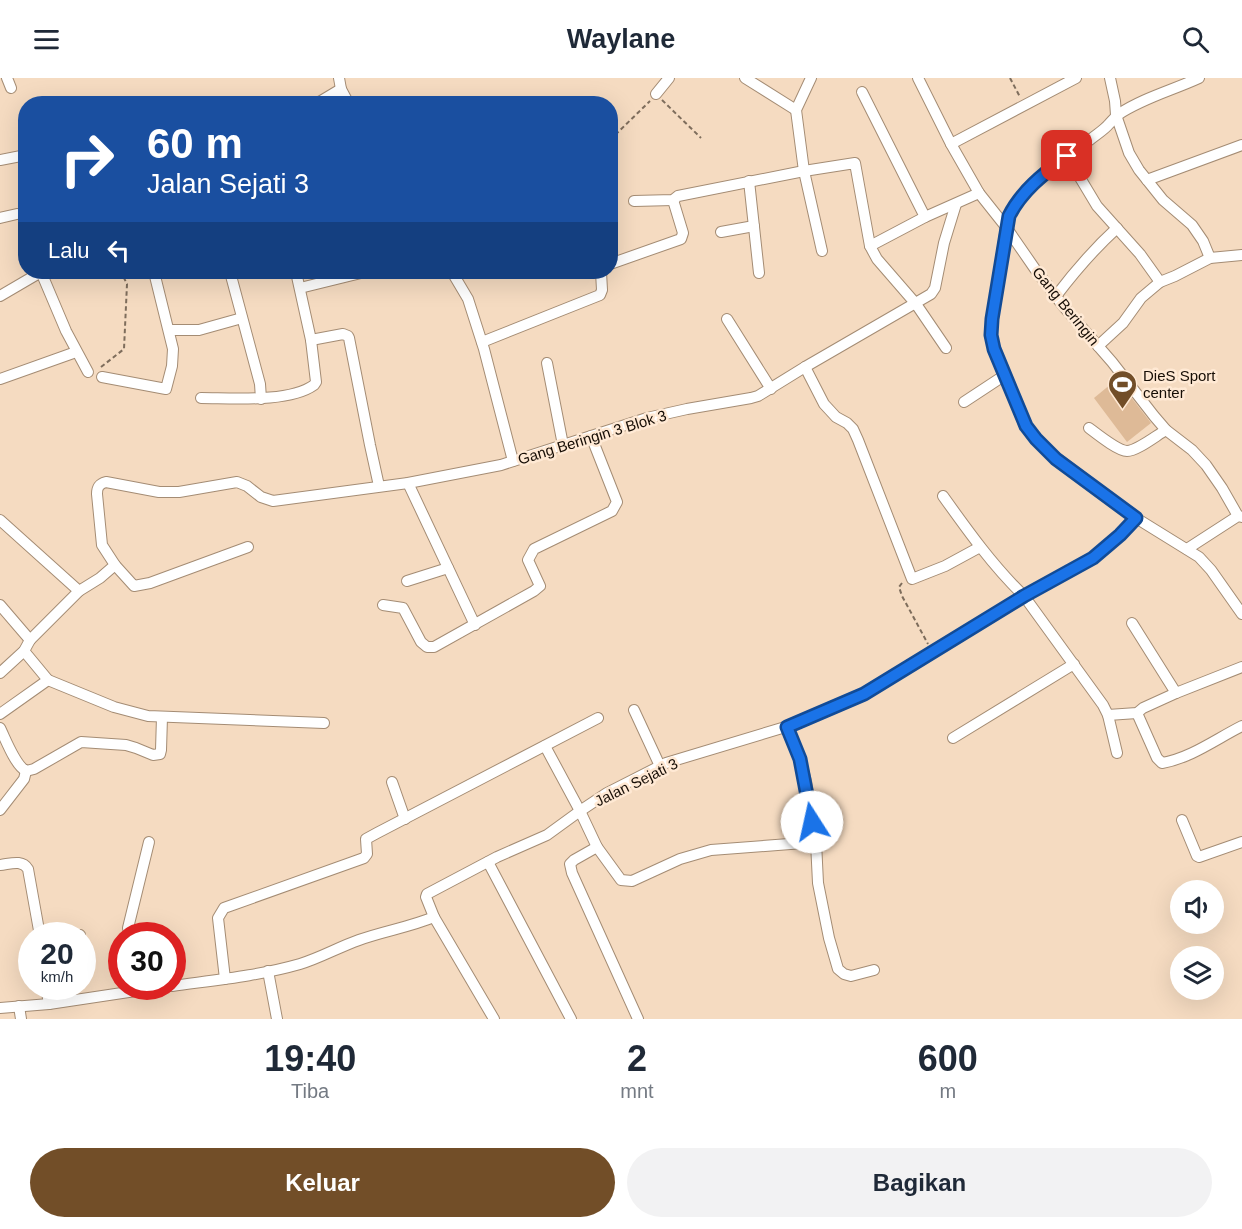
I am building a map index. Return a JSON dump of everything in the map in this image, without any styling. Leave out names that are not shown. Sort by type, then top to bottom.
[{"type":"street","points":[[656,94],[669,78]]},
{"type":"street","points":[[745,78],[796,110]]},
{"type":"street","points":[[811,78],[796,110],[804,171],[822,251]]},
{"type":"street","name":"Gang Beringin","points":[[918,78],[979,193],[1056,296],[1166,430],[1192,450],[1206,465],[1240,516]]},
{"type":"street","points":[[951,144],[1076,78]]},
{"type":"street","points":[[1110,78],[1116,115],[1139,170],[1163,200],[1192,225],[1203,241],[1210,258]]},
{"type":"street","points":[[1199,78],[1116,115],[1108,126],[1043,175],[1022,195],[1009,216],[1006,228],[991,335],[994,349],[1026,426],[1044,449],[1136,518],[1199,557],[1242,614]]},
{"type":"street","points":[[326,96],[340,84]]},
{"type":"street","points":[[862,92],[925,217]]},
{"type":"street","points":[[1147,180],[1241,148]]},
{"type":"street","points":[[1067,156],[1097,206],[1140,254],[1161,282]]},
{"type":"street","points":[[0,160],[18,157]]},
{"type":"street","points":[[634,201],[673,200],[678,195],[855,163],[870,246],[877,259],[916,304],[946,348]]},
{"type":"street","points":[[749,181],[759,273]]},
{"type":"street","points":[[870,246],[925,217],[979,193]]},
{"type":"street","points":[[618,261],[681,239],[683,233],[673,200]]},
{"type":"street","name":"Gang Beringin 3 Blok 3","points":[[115,565],[102,545],[97,488],[106,482],[159,492],[179,492],[237,482],[247,486],[261,497],[273,501],[408,483],[501,465],[647,418],[758,396],[931,294],[935,288],[944,243],[956,204]]},
{"type":"street","points":[[0,216],[17,214]]},
{"type":"street","points":[[721,232],[754,225]]},
{"type":"street","points":[[1056,296],[1095,248],[1117,228]]},
{"type":"street","points":[[1098,346],[1123,323],[1141,298],[1161,282],[1210,258],[1242,255]]},
{"type":"street","points":[[0,296],[29,279]]},
{"type":"street","points":[[44,279],[66,331],[88,372]]},
{"type":"street","points":[[102,377],[166,389],[172,366],[173,349],[156,279]]},
{"type":"street","points":[[232,279],[260,384],[261,399]]},
{"type":"street","points":[[201,398],[261,399],[297,392],[314,385],[316,382],[311,340],[298,279]]},
{"type":"street","points":[[300,288],[337,279]]},
{"type":"street","points":[[456,279],[468,299],[482,342],[513,461]]},
{"type":"street","points":[[482,342],[600,295],[601,279]]},
{"type":"street","points":[[170,330],[199,330],[243,318]]},
{"type":"street","points":[[726,319],[771,388]]},
{"type":"street","points":[[311,340],[343,334],[349,338],[379,486]]},
{"type":"street","points":[[0,379],[76,352]]},
{"type":"street","points":[[547,363],[563,445]]},
{"type":"street","points":[[805,367],[824,404],[836,417],[853,429],[912,579],[945,566],[980,547]]},
{"type":"street","points":[[964,402],[1005,375]]},
{"type":"street","points":[[1089,428],[1128,451],[1166,430]]},
{"type":"street","points":[[383,605],[403,609],[421,642],[427,647],[434,647],[534,591],[540,586],[528,560],[534,549],[612,511],[617,502],[591,436]]},
{"type":"street","points":[[408,483],[475,625]]},
{"type":"street","points":[[943,496],[980,547],[1024,596],[1096,693],[1108,715],[1117,753]]},
{"type":"street","points":[[1187,549],[1240,516]]},
{"type":"street","name":"Jalan Sejati 3","points":[[434,917],[426,894],[547,835],[580,810],[666,763],[787,727],[864,694],[1024,596],[1093,558],[1136,518]]},
{"type":"street","points":[[0,520],[79,591]]},
{"type":"street","points":[[0,673],[24,651],[30,640],[79,591],[115,565],[131,583],[137,586],[248,547]]},
{"type":"street","points":[[407,582],[448,568]]},
{"type":"street","points":[[0,606],[30,640]]},
{"type":"street","points":[[1131,623],[1176,693]]},
{"type":"street","points":[[24,651],[48,680],[114,707],[148,716],[324,723]]},
{"type":"street","points":[[953,738],[1074,664]]},
{"type":"street","points":[[1108,715],[1137,713],[1176,693],[1242,667]]},
{"type":"street","points":[[0,714],[48,680]]},
{"type":"street","points":[[634,710],[660,766]]},
{"type":"street","points":[[1137,713],[1157,759],[1162,763],[1191,754],[1242,726]]},
{"type":"street","points":[[0,728],[21,769],[26,771],[34,769],[81,742],[126,745],[153,755],[160,754],[162,717]]},
{"type":"street","points":[[225,979],[218,918],[224,908],[364,858],[367,854],[366,839],[598,718]]},
{"type":"street","points":[[787,727],[800,759],[816,842],[818,883],[838,969],[851,976],[874,970]]},
{"type":"street","points":[[545,746],[580,810],[597,847],[621,880],[632,881],[680,859],[711,850],[816,842]]},
{"type":"street","points":[[0,810],[24,779],[26,771]]},
{"type":"street","points":[[392,782],[405,819]]},
{"type":"street","points":[[1182,820],[1199,857],[1242,842]]},
{"type":"street","points":[[129,922],[149,842]]},
{"type":"street","points":[[597,847],[570,864],[572,873],[639,1019]]},
{"type":"street","points":[[0,865],[21,862],[28,869],[37,922]]},
{"type":"street","points":[[488,862],[571,1019]]},
{"type":"street","points":[[186,984],[297,965],[358,940],[418,924],[434,917],[494,1019]]},
{"type":"street","points":[[268,971],[277,1019]]},
{"type":"street","points":[[0,1008],[49,1004],[108,994]]},
{"type":"street","points":[[48,1000],[49,1004]]},
{"type":"street","points":[[19,1006],[21,1019]]},
{"type":"path","points":[[1010,78],[1024,105]]},
{"type":"path","points":[[618,132],[656,94],[701,138]]},
{"type":"path","points":[[88,372],[94,372],[124,349],[127,284],[124,279]]},
{"type":"path","points":[[912,579],[899,587],[932,652]]},
{"type":"shaded area","name":"DieS Sport center","points":[[1117,379],[1151,423],[1127,442],[1094,398]]},
{"type":"place","name":"DieS Sport center","points":[[1122,410]]},
{"type":"route","points":[[812,822],[806,781],[787,727],[864,694],[1024,596],[1093,558],[1136,518],[1056,459],[1036,439],[1026,426],[994,349],[991,335],[1009,216],[1022,195],[1067,156]]}]
